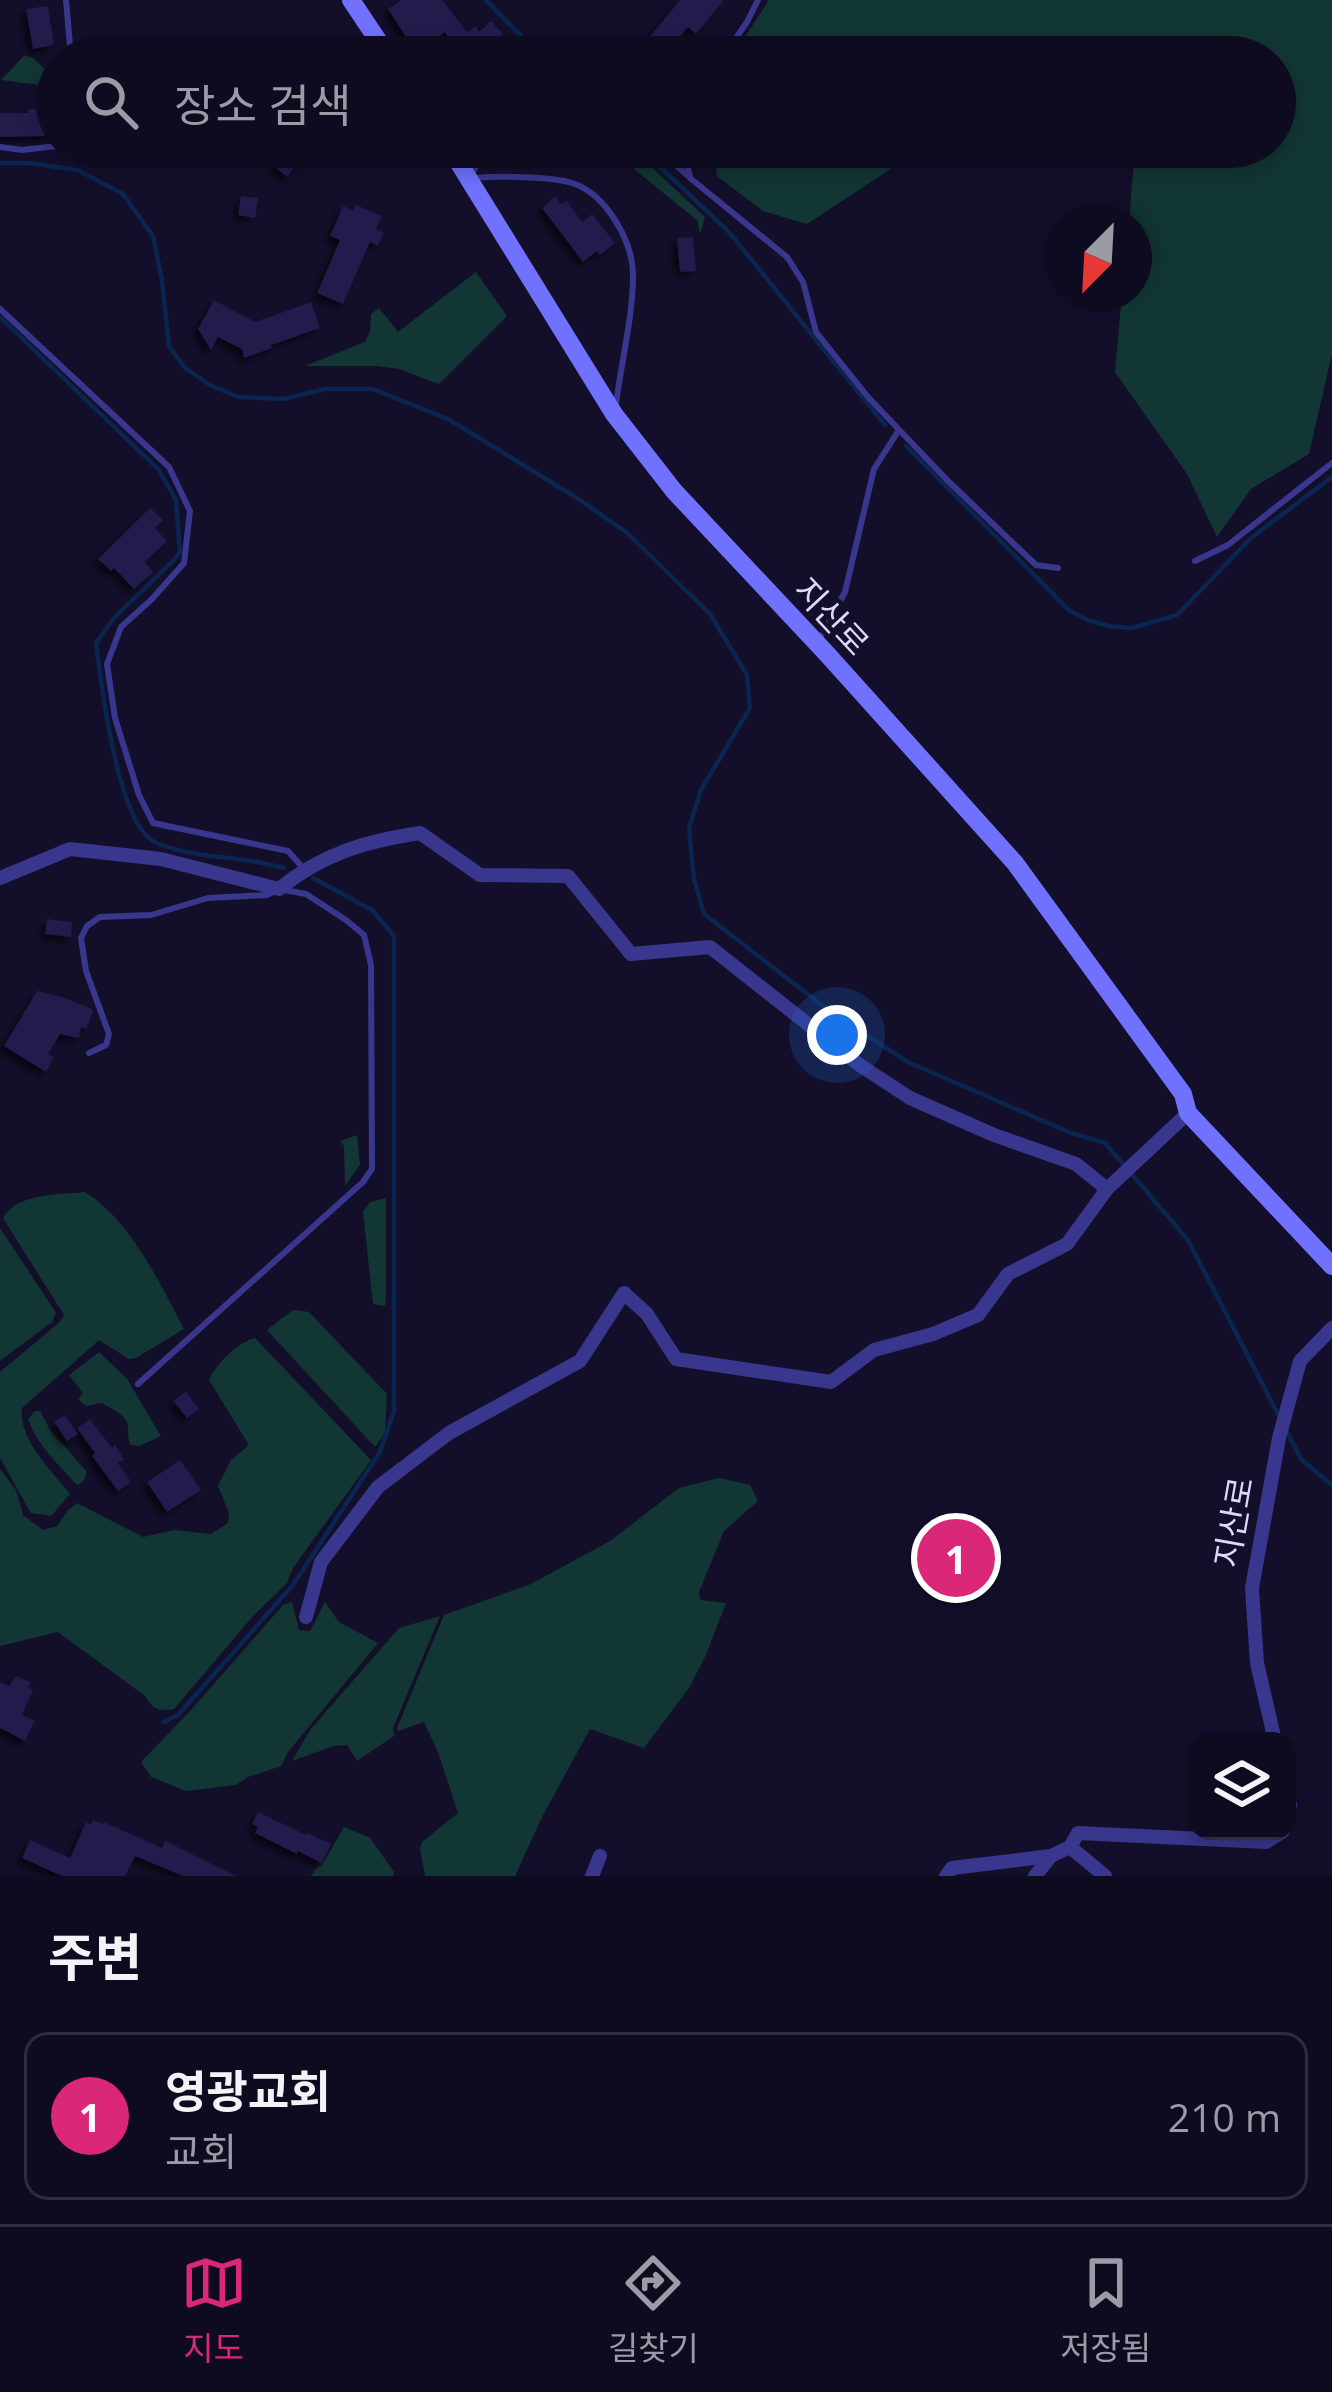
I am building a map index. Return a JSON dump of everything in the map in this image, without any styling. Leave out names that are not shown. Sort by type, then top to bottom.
[{"type":"main road","points":[[351,0],[375,36]]},
{"type":"main road","name":"지산로","points":[[462,168],[614,414],[674,490],[1015,863],[1183,1094],[1188,1113],[1332,1266]]},
{"type":"street","points":[[0,878],[70,849],[161,859],[279,889],[304,869],[372,840],[420,832],[480,874],[568,876],[631,954],[710,947],[861,1066],[910,1098],[1076,1164],[1107,1190]]},
{"type":"street","points":[[306,1618],[321,1562],[378,1487],[449,1433],[580,1361],[624,1293],[647,1314],[676,1359],[830,1382],[874,1349],[933,1334],[978,1315],[1008,1274],[1067,1244],[1107,1190],[1188,1113]]},
{"type":"street","name":"지산로","points":[[1273,1732],[1257,1663],[1252,1588],[1279,1438],[1300,1361],[1332,1328]]},
{"type":"street","points":[[946,1876],[952,1868],[1051,1856],[1070,1846],[1078,1833],[1188,1839]]},
{"type":"street","points":[[1210,1840],[1270,1840]]},
{"type":"street","points":[[1070,1846],[1105,1876]]},
{"type":"street","points":[[592,1876],[601,1856]]},
{"type":"street","points":[[1035,1876],[1051,1856]]},
{"type":"lane","points":[[66,0],[69,36]]},
{"type":"lane","points":[[736,36],[758,0]]},
{"type":"lane","points":[[0,147],[36,148]]},
{"type":"lane","points":[[469,178],[475,168]]},
{"type":"lane","points":[[679,168],[788,257],[803,282],[816,332],[899,430],[1036,565],[1058,568]]},
{"type":"lane","points":[[688,168],[690,178]]},
{"type":"lane","points":[[469,178],[503,176],[575,184],[600,202],[622,232],[634,271],[614,414]]},
{"type":"lane","points":[[0,309],[169,467],[190,512],[184,563],[121,626],[107,664],[115,718],[139,795],[153,823],[288,851],[304,869]]},
{"type":"lane","points":[[817,643],[845,592],[874,469],[899,430]]},
{"type":"lane","points":[[1195,561],[1228,545],[1332,463]]},
{"type":"lane","points":[[89,1053],[106,1045],[109,1034],[86,971],[81,938],[86,926],[100,917],[151,915],[208,898],[267,895],[279,889],[306,894],[364,935],[371,965],[372,1169],[138,1384]]},
{"type":"green space","points":[[769,0],[1332,0],[1332,354],[1309,454],[1251,489],[1217,537],[1187,474],[1115,372],[1120,312],[1152,312],[1152,204],[1130,204],[1133,168],[1296,168],[1296,36],[746,36]]},
{"type":"green space","points":[[25,55],[36,61],[36,85],[1,80]]},
{"type":"green space","points":[[633,168],[652,168],[705,217],[699,232],[698,221]]},
{"type":"green space","points":[[716,168],[892,168],[807,224],[763,211],[717,176]]},
{"type":"green space","points":[[476,272],[507,316],[439,384],[377,366],[305,366],[365,342],[371,314],[379,308],[398,332]]},
{"type":"green space","points":[[357,1135],[360,1165],[345,1186],[340,1141]]},
{"type":"green space","points":[[85,1192],[130,1236],[184,1329],[129,1359],[99,1340],[22,1408],[31,1443],[70,1494],[51,1516],[31,1513],[0,1458],[0,1372],[64,1315],[3,1218],[28,1200]]},
{"type":"green space","points":[[386,1198],[385,1306],[373,1304],[363,1211],[370,1202]]},
{"type":"green space","points":[[0,1228],[56,1313],[52,1322],[0,1361]]},
{"type":"green space","points":[[293,1310],[309,1312],[387,1394],[385,1433],[375,1447],[267,1330]]},
{"type":"green space","points":[[255,1338],[371,1460],[287,1583],[174,1709],[154,1707],[58,1632],[0,1646],[0,1469],[16,1490],[23,1515],[43,1530],[57,1526],[77,1503],[143,1537],[174,1530],[211,1534],[228,1523],[218,1486],[231,1460],[249,1445],[209,1380],[228,1354]]},
{"type":"green space","points":[[99,1352],[127,1379],[161,1436],[131,1445],[123,1416],[102,1403],[86,1406],[78,1399],[83,1393],[69,1375]]},
{"type":"green space","points":[[40,1411],[87,1472],[83,1482],[77,1485],[43,1446],[28,1419]]},
{"type":"green space","points":[[719,1478],[750,1485],[758,1501],[724,1531],[699,1592],[700,1600],[726,1603],[689,1688],[644,1748],[590,1729],[515,1876],[425,1876],[422,1842],[458,1813],[424,1722],[397,1728],[444,1615],[531,1584],[610,1541],[679,1488]]},
{"type":"green space","points":[[292,1602],[299,1630],[310,1631],[325,1602],[339,1622],[378,1643],[281,1766],[236,1785],[186,1791],[151,1777],[141,1762],[283,1605]]},
{"type":"green space","points":[[440,1616],[393,1728],[394,1736],[357,1761],[347,1745],[292,1761],[310,1730],[399,1628]]},
{"type":"green space","points":[[344,1827],[370,1838],[393,1876],[311,1876]]},
{"type":"building","points":[[401,0],[442,0],[467,32],[476,26],[479,32],[491,21],[503,34],[405,36],[388,9]]},
{"type":"building","points":[[680,0],[724,0],[696,34],[688,27],[680,36],[650,36]]},
{"type":"building","points":[[48,6],[53,36],[36,36],[36,48],[33,49],[26,9]]},
{"type":"building","points":[[36,109],[36,136],[0,137],[0,113]]},
{"type":"building","points":[[241,196],[258,198],[255,218],[238,215]]},
{"type":"building","points":[[555,196],[561,204],[567,201],[582,222],[592,214],[615,243],[583,262],[542,208]]},
{"type":"building","points":[[356,205],[382,216],[376,229],[384,233],[378,246],[370,242],[343,304],[317,293],[340,240],[330,236],[343,206],[353,210]]},
{"type":"building","points":[[693,237],[696,271],[680,272],[677,238]]},
{"type":"building","points":[[214,300],[255,322],[311,302],[320,328],[244,358],[242,349],[218,337],[211,350],[198,329]]},
{"type":"building","points":[[150,508],[163,520],[155,528],[167,541],[145,562],[153,572],[134,589],[98,559]]},
{"type":"building","points":[[47,919],[72,922],[71,937],[45,934]]},
{"type":"building","points":[[37,991],[93,1012],[79,1038],[60,1034],[48,1054],[54,1057],[46,1072],[4,1046]]},
{"type":"building","points":[[186,1392],[199,1409],[187,1418],[173,1401]]},
{"type":"building","points":[[65,1415],[78,1434],[67,1441],[54,1422]]},
{"type":"building","points":[[90,1419],[124,1459],[118,1463],[131,1482],[118,1491],[77,1428]]},
{"type":"building","points":[[180,1460],[201,1490],[167,1512],[147,1482]]},
{"type":"building","points":[[16,1676],[30,1682],[28,1687],[33,1690],[22,1715],[35,1721],[25,1741],[0,1728],[0,1682],[9,1686]]},
{"type":"building","points":[[258,1812],[331,1844],[322,1863],[255,1833],[258,1827],[252,1824]]},
{"type":"building","points":[[93,1820],[162,1848],[165,1841],[236,1876],[183,1876],[135,1856],[125,1876],[62,1876],[22,1858],[30,1840],[70,1858],[86,1822],[91,1825]]},
{"type":"waterway","points":[[486,0],[521,36]]},
{"type":"waterway","points":[[0,163],[36,164]]},
{"type":"waterway","points":[[64,168],[78,170],[123,194],[153,236],[169,346],[184,367],[210,385],[238,397],[284,399],[325,389],[373,389],[448,419],[626,532],[710,614],[747,675],[750,708],[701,790],[689,828],[694,879],[704,914],[832,1013],[908,1062],[1071,1133],[1105,1143],[1188,1240],[1280,1418]]},
{"type":"waterway","points":[[661,168],[729,232],[885,425]]},
{"type":"waterway","points":[[1,318],[159,470],[176,500],[180,552],[114,618],[96,643],[112,746],[138,824],[151,840],[167,847],[283,868]]},
{"type":"waterway","points":[[906,446],[1070,611],[1087,620],[1132,628],[1177,615],[1251,538],[1332,477]]},
{"type":"waterway","points":[[164,1722],[178,1715],[293,1585],[380,1452],[394,1411],[394,936],[372,910],[313,878]]},
{"type":"waterway","points":[[1285,1428],[1301,1459],[1332,1485]]},
{"type":"place","name":"영광교회","points":[[956,1558]]}]
